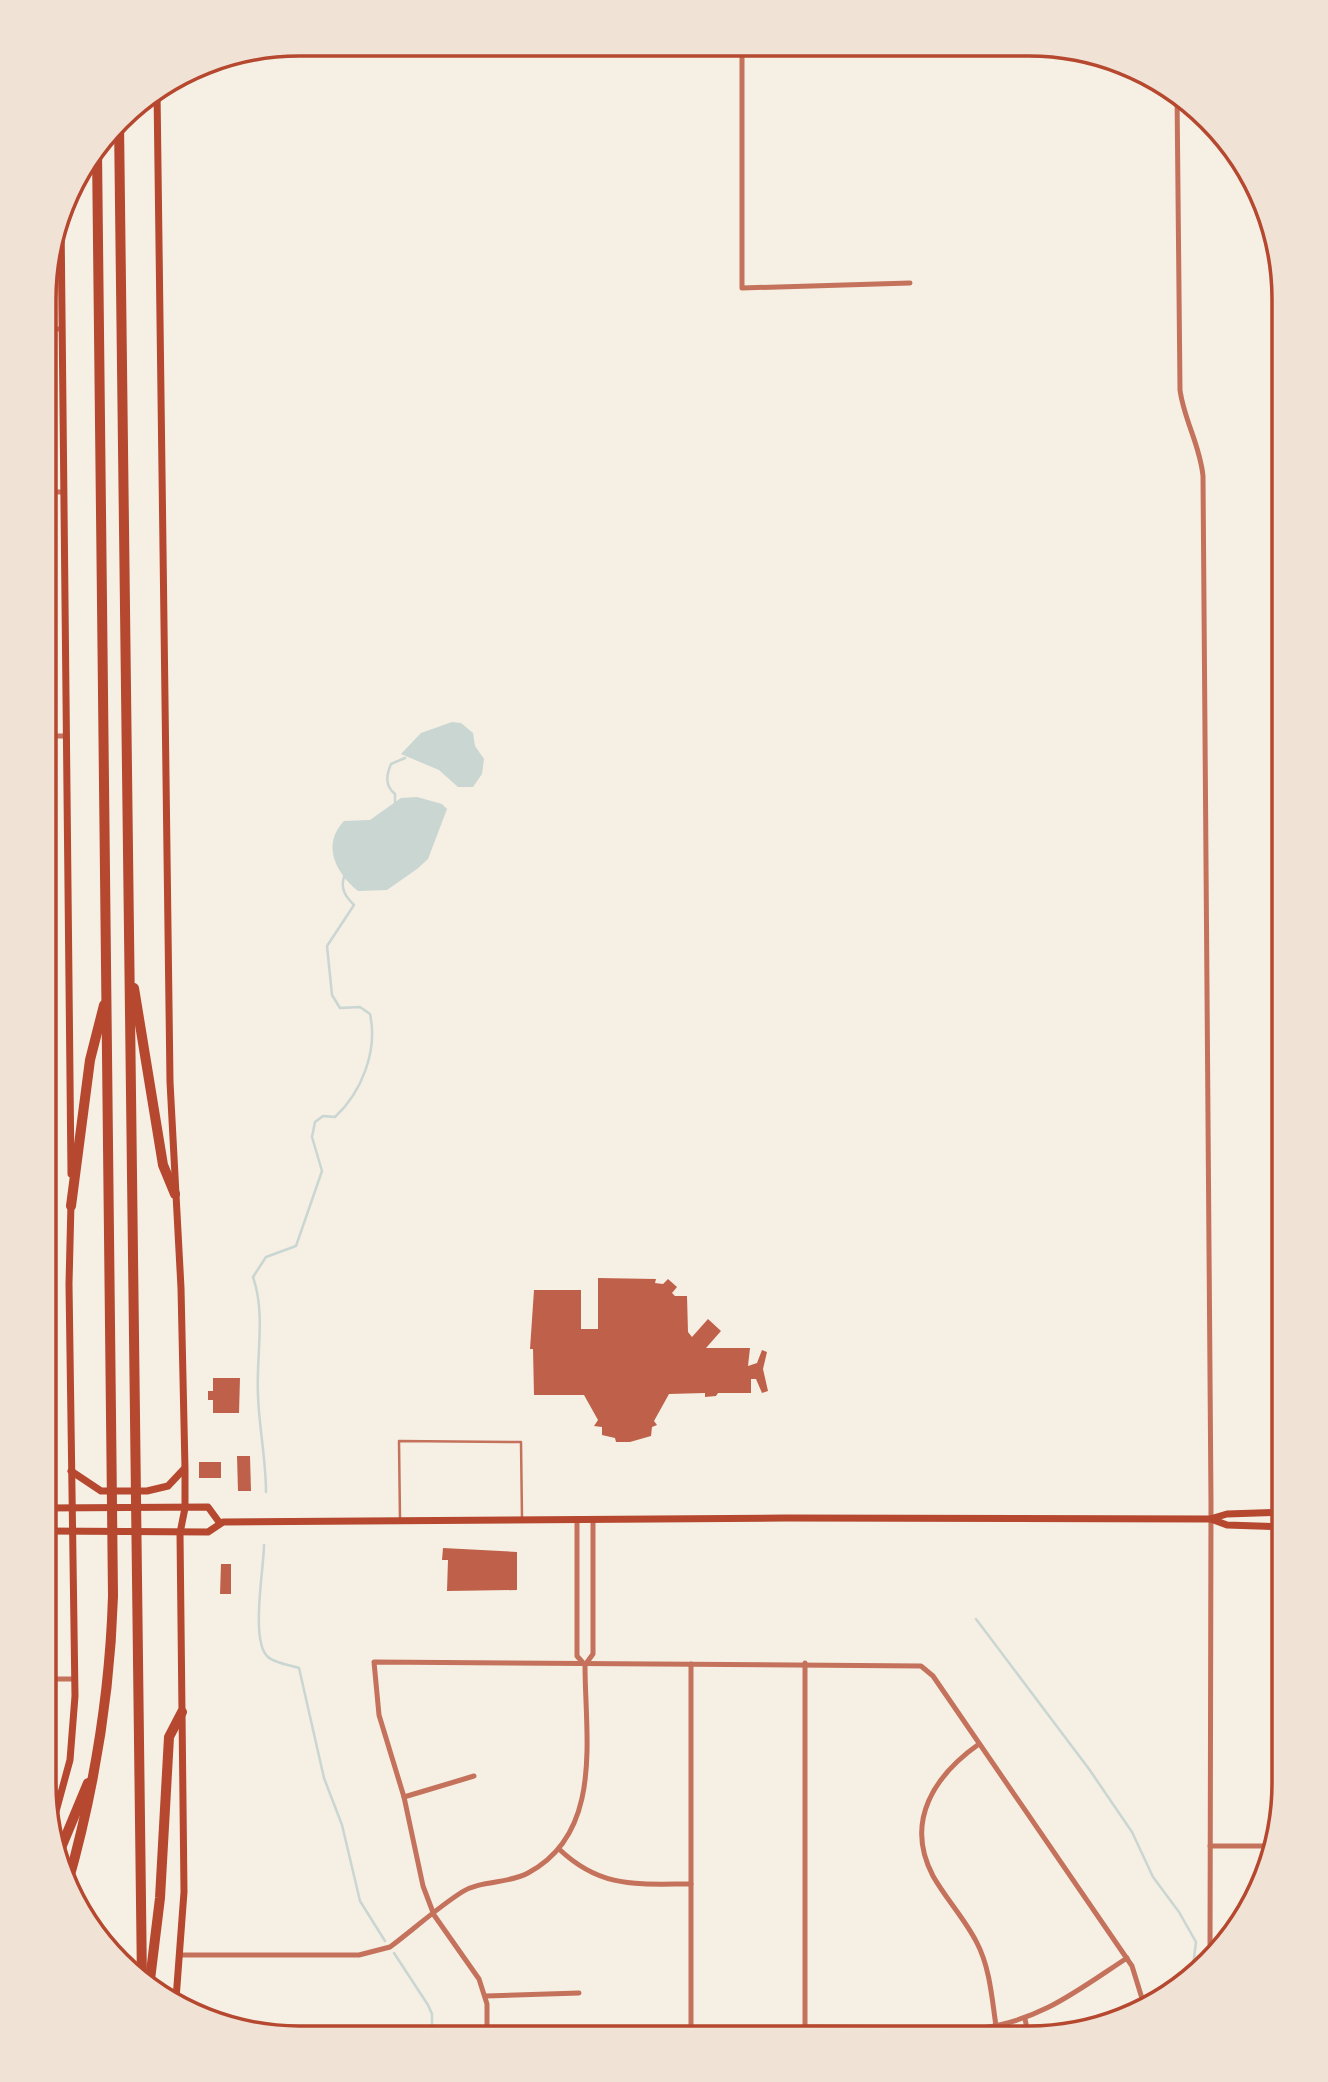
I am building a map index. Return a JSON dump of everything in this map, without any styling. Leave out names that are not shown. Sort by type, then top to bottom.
[{"type":"highway","points":[[119,136],[142,1968]]},
{"type":"highway","points":[[72,1867],[96,1766],[110,1664],[114,1559],[97,164]]},
{"type":"highway","points":[[129,964],[145,1041],[163,1165],[176,1194]]},
{"type":"highway","points":[[71,1206],[90,1060],[107,991]]},
{"type":"highway","points":[[151,1976],[160,1898],[169,1737],[182,1712]]},
{"type":"highway","points":[[63,1842],[96,1766]]},
{"type":"main road","points":[[157,102],[170,1082],[181,1278],[185,1469],[185,1508],[180,1533],[184,1892],[177,1992]]},
{"type":"main road","points":[[57,1803],[72,1740],[73,1679],[61,250]]},
{"type":"main road","points":[[71,1471],[102,1491],[147,1491],[168,1486],[185,1469]]},
{"type":"main road","points":[[56,1508],[208,1507],[219,1522]]},
{"type":"main road","points":[[56,1532],[208,1532],[219,1522],[1210,1519],[1227,1514],[1271,1512]]},
{"type":"main road","points":[[1210,1519],[1227,1525],[1271,1527]]},
{"type":"street","points":[[742,56],[742,288],[910,282]]},
{"type":"street","points":[[1177,106],[1180,390],[1184,410],[1199,447],[1203,476],[1210,1945]]},
{"type":"street","points":[[56,329],[62,329]]},
{"type":"street","points":[[56,492],[64,492]]},
{"type":"street","points":[[56,736],[67,736]]},
{"type":"street","points":[[577,1519],[577,1656],[585,1664]]},
{"type":"street","points":[[180,1955],[369,1954],[390,1947],[467,1889],[520,1876],[559,1849],[573,1830],[585,1791],[585,1664],[593,1654],[593,1519]]},
{"type":"street","points":[[487,2026],[486,1996],[474,1971],[434,1915],[423,1886],[404,1797],[379,1715],[374,1662],[806,1663],[921,1666],[933,1676],[1127,1958],[1136,1973],[1142,1997]]},
{"type":"street","points":[[805,2026],[806,1663]]},
{"type":"street","points":[[691,1664],[691,2026]]},
{"type":"street","points":[[56,1679],[73,1679]]},
{"type":"street","points":[[979,1744],[953,1763],[937,1781],[928,1802],[923,1835],[933,1875],[983,1955],[996,2026],[1025,2019],[1051,2008],[1127,1958]]},
{"type":"street","points":[[404,1797],[474,1776]]},
{"type":"street","points":[[1210,1846],[1263,1846]]},
{"type":"street","points":[[559,1849],[586,1871],[615,1882],[691,1884]]},
{"type":"street","points":[[486,1996],[579,1993]]},
{"type":"street","points":[[1025,2019],[1026,2026]]},
{"type":"lane","points":[[400,1520],[399,1441],[520,1442],[522,1519]]},
{"type":"shaded area","points":[[452,722],[461,723],[473,733],[475,746],[484,759],[482,774],[473,787],[458,787],[439,770],[401,754],[421,733]]},
{"type":"shaded area","points":[[417,797],[442,804],[447,809],[428,859],[387,890],[358,891],[343,876],[334,858],[333,840],[337,830],[344,821],[370,820],[401,798]]},
{"type":"building","points":[[598,1278],[656,1279],[655,1283],[663,1284],[668,1279],[677,1287],[672,1293],[675,1296],[687,1296],[688,1332],[692,1337],[708,1319],[721,1331],[706,1348],[750,1348],[748,1366],[757,1363],[762,1350],[767,1352],[763,1369],[768,1391],[762,1393],[756,1379],[751,1379],[751,1393],[718,1393],[716,1396],[705,1397],[705,1393],[669,1394],[654,1421],[657,1425],[652,1427],[651,1436],[630,1442],[616,1442],[615,1438],[602,1435],[602,1427],[594,1426],[598,1420],[584,1395],[534,1395],[533,1349],[530,1349],[534,1290],[581,1290],[581,1329],[598,1329]]},
{"type":"building","points":[[213,1378],[240,1378],[239,1413],[213,1413],[213,1400],[208,1400],[208,1391],[213,1391]]},
{"type":"building","points":[[237,1456],[250,1456],[251,1491],[238,1491]]},
{"type":"building","points":[[199,1462],[221,1462],[221,1478],[199,1478]]},
{"type":"building","points":[[443,1548],[517,1552],[517,1590],[447,1591],[448,1560],[442,1560]]},
{"type":"building","points":[[221,1564],[231,1564],[231,1594],[220,1594]]},
{"type":"waterway","points":[[395,804],[395,794],[387,780],[388,773],[391,764],[405,758]]},
{"type":"waterway","points":[[266,1492],[258,1395],[259,1306],[253,1277],[266,1257],[296,1246],[322,1171],[312,1137],[315,1122],[323,1116],[335,1117],[345,1107],[366,1070],[372,1042],[370,1014],[360,1007],[340,1008],[332,995],[327,946],[354,905],[344,893],[344,877]]},
{"type":"waterway","points":[[264,1545],[259,1604],[263,1649],[271,1659],[299,1668],[324,1778],[342,1825],[360,1901],[385,1941]]},
{"type":"waterway","points":[[976,1619],[1089,1769],[1132,1832],[1153,1877],[1179,1912],[1196,1942],[1194,1962]]},
{"type":"waterway","points":[[394,1953],[428,2005],[432,2014],[432,2026]]}]
